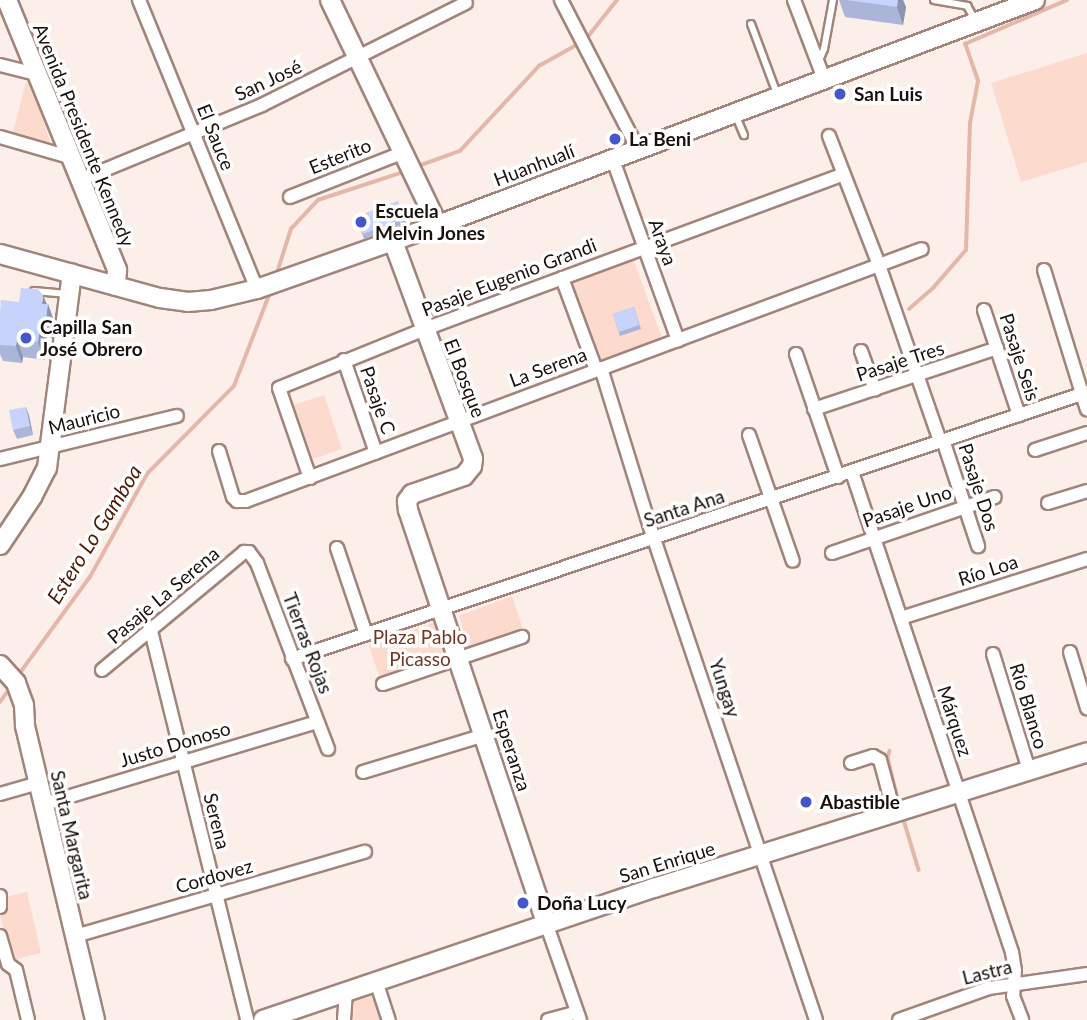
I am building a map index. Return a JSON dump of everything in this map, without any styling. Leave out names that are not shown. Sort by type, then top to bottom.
[{"type":"street","name":"Avenida Presidente Kennedy","points":[[7,0],[117,270],[116,286]]},
{"type":"street","name":"El Sauce","points":[[139,0],[262,287]]},
{"type":"street","points":[[330,0],[438,225]]},
{"type":"street","points":[[561,0],[637,147]]},
{"type":"street","points":[[794,0],[821,71]]},
{"type":"street","name":"Huanhualí","points":[[0,254],[160,298],[188,302],[262,287],[438,225],[637,147],[778,96],[821,71],[971,9],[1035,0]]},
{"type":"street","name":"San José","points":[[80,180],[195,134],[466,4]]},
{"type":"street","points":[[0,65],[36,74]]},
{"type":"street","points":[[829,136],[942,441]]},
{"type":"street","points":[[0,137],[69,157]]},
{"type":"street","name":"Esterito","points":[[290,197],[405,154]]},
{"type":"street","name":"Araya","points":[[612,157],[678,340]]},
{"type":"street","name":"Pasaje Eugenio Grandi","points":[[310,478],[279,388],[425,329],[843,174]]},
{"type":"street","name":"El Bosque","points":[[393,241],[472,459],[469,471],[412,494]]},
{"type":"street","name":"La Serena","points":[[219,451],[233,497],[237,501],[310,478],[922,249]]},
{"type":"street","points":[[1044,270],[1084,393],[1087,410]]},
{"type":"street","points":[[0,545],[40,484],[50,447],[72,274]]},
{"type":"street","name":"Yungay","points":[[562,278],[598,369],[816,1020]]},
{"type":"street","name":"Pasaje Seis","points":[[984,310],[1019,415]]},
{"type":"street","name":"Pasaje Tres","points":[[814,409],[918,377],[997,348]]},
{"type":"street","points":[[861,351],[875,390]]},
{"type":"street","points":[[796,354],[838,477]]},
{"type":"street","name":"Pasaje C","points":[[344,360],[376,453]]},
{"type":"street","name":"Santa Ana","points":[[292,659],[1084,393]]},
{"type":"street","name":"Mauricio","points":[[0,459],[177,416]]},
{"type":"street","points":[[1035,450],[1087,433]]},
{"type":"street","points":[[749,435],[793,561]]},
{"type":"street","name":"Pasaje Dos","points":[[942,441],[978,546]]},
{"type":"street","name":"Márquez","points":[[852,472],[1012,952],[1015,970],[1013,984],[1022,1020]]},
{"type":"street","points":[[1048,503],[1087,491]]},
{"type":"street","name":"Esperanza","points":[[412,494],[407,500],[408,510],[578,1016]]},
{"type":"street","name":"Pasaje Uno","points":[[832,553],[995,496]]},
{"type":"street","points":[[337,548],[366,634]]},
{"type":"street","name":"Pasaje La Serena","points":[[102,670],[244,552],[249,552]]},
{"type":"street","name":"Tierras Rojas","points":[[249,552],[257,563],[328,750]]},
{"type":"street","name":"Río Loa","points":[[901,618],[1087,559]]},
{"type":"street","name":"Serena","points":[[151,631],[247,1020]]},
{"type":"street","points":[[383,684],[522,637]]},
{"type":"street","points":[[1070,652],[1087,708]]},
{"type":"street","name":"Río Blanco","points":[[993,654],[1029,770]]},
{"type":"street","name":"Santa Margarita","points":[[5,670],[20,692],[38,783],[95,1020]]},
{"type":"street","name":"Justo Donoso","points":[[44,804],[317,722]]},
{"type":"street","points":[[363,772],[485,735]]},
{"type":"street","name":"San Enrique","points":[[262,1020],[377,984],[546,923],[1087,752]]},
{"type":"street","points":[[851,763],[873,757],[880,760],[894,812]]},
{"type":"street","points":[[0,794],[38,783]]},
{"type":"street","name":"Cordovez","points":[[75,936],[365,852]]},
{"type":"street","points":[[0,896],[0,907]]},
{"type":"street","points":[[0,936],[4,967],[16,970],[28,1020]]},
{"type":"street","name":"Lastra","points":[[899,1020],[989,988],[1087,974]]},
{"type":"street","points":[[377,984],[390,1020]]},
{"type":"street","points":[[344,1020],[346,994]]},
{"type":"street","points":[[548,1020],[578,1016]]},
{"type":"lane","points":[[821,71],[833,0]]},
{"type":"lane","points":[[934,0],[971,9]]},
{"type":"lane","points":[[751,24],[778,96]]},
{"type":"lane","points":[[734,112],[744,135]]},
{"type":"lane","points":[[34,291],[70,294]]},
{"type":"green space","points":[[1087,53],[1087,162],[1021,182],[991,83]]},
{"type":"green space","points":[[26,82],[31,84],[50,141],[42,144],[12,136]]},
{"type":"green space","points":[[633,258],[662,338],[602,361],[572,281]]},
{"type":"green space","points":[[324,395],[342,449],[313,459],[294,405]]},
{"type":"green space","name":"Plaza Pablo Picasso","points":[[512,596],[524,632],[470,651],[459,616]]},
{"type":"green space","name":"Plaza Pablo Picasso","points":[[436,622],[449,659],[380,680],[369,645]]},
{"type":"green space","points":[[27,892],[41,953],[17,959],[12,958],[0,916],[7,906],[5,897]]},
{"type":"green space","points":[[376,994],[384,1020],[353,1020],[354,1001]]},
{"type":"building","points":[[846,0],[898,0],[897,7]]},
{"type":"building","points":[[398,201],[405,219],[363,234],[356,217]]},
{"type":"building","points":[[21,288],[38,289],[43,295],[42,304],[48,304],[46,320],[41,320],[38,342],[17,340],[16,346],[0,345],[1,300],[19,302]]},
{"type":"building","points":[[634,307],[639,325],[619,332],[613,314]]},
{"type":"building","points":[[26,407],[30,426],[13,430],[9,410]]},
{"type":"waterway","name":"Estero Lo Gamboa","points":[[586,39],[617,0]]},
{"type":"waterway","points":[[909,309],[934,287],[966,250],[970,123],[978,81],[965,44],[1067,0]]},
{"type":"waterway","name":"Estero Lo Gamboa","points":[[416,167],[460,151],[539,66],[580,43]]},
{"type":"waterway","name":"Estero Lo Gamboa","points":[[276,276],[291,229],[318,200],[406,171]]},
{"type":"waterway","name":"Estero Lo Gamboa","points":[[17,677],[90,577],[147,474],[234,386],[271,290]]},
{"type":"waterway","name":"Estero Lo Gamboa","points":[[0,702],[11,687]]},
{"type":"waterway","points":[[890,751],[888,758],[898,799]]},
{"type":"waterway","points":[[904,820],[919,870]]},
{"type":"place","name":"San Luis","points":[[840,94]]},
{"type":"place","name":"La Beni","points":[[615,139]]},
{"type":"place","name":"Escuela Melvin Jones","points":[[361,222]]},
{"type":"place","name":"Capilla San José Obrero","points":[[26,338]]},
{"type":"place","name":"Abastible","points":[[806,802]]},
{"type":"place","name":"Doña Lucy","points":[[523,903]]}]
